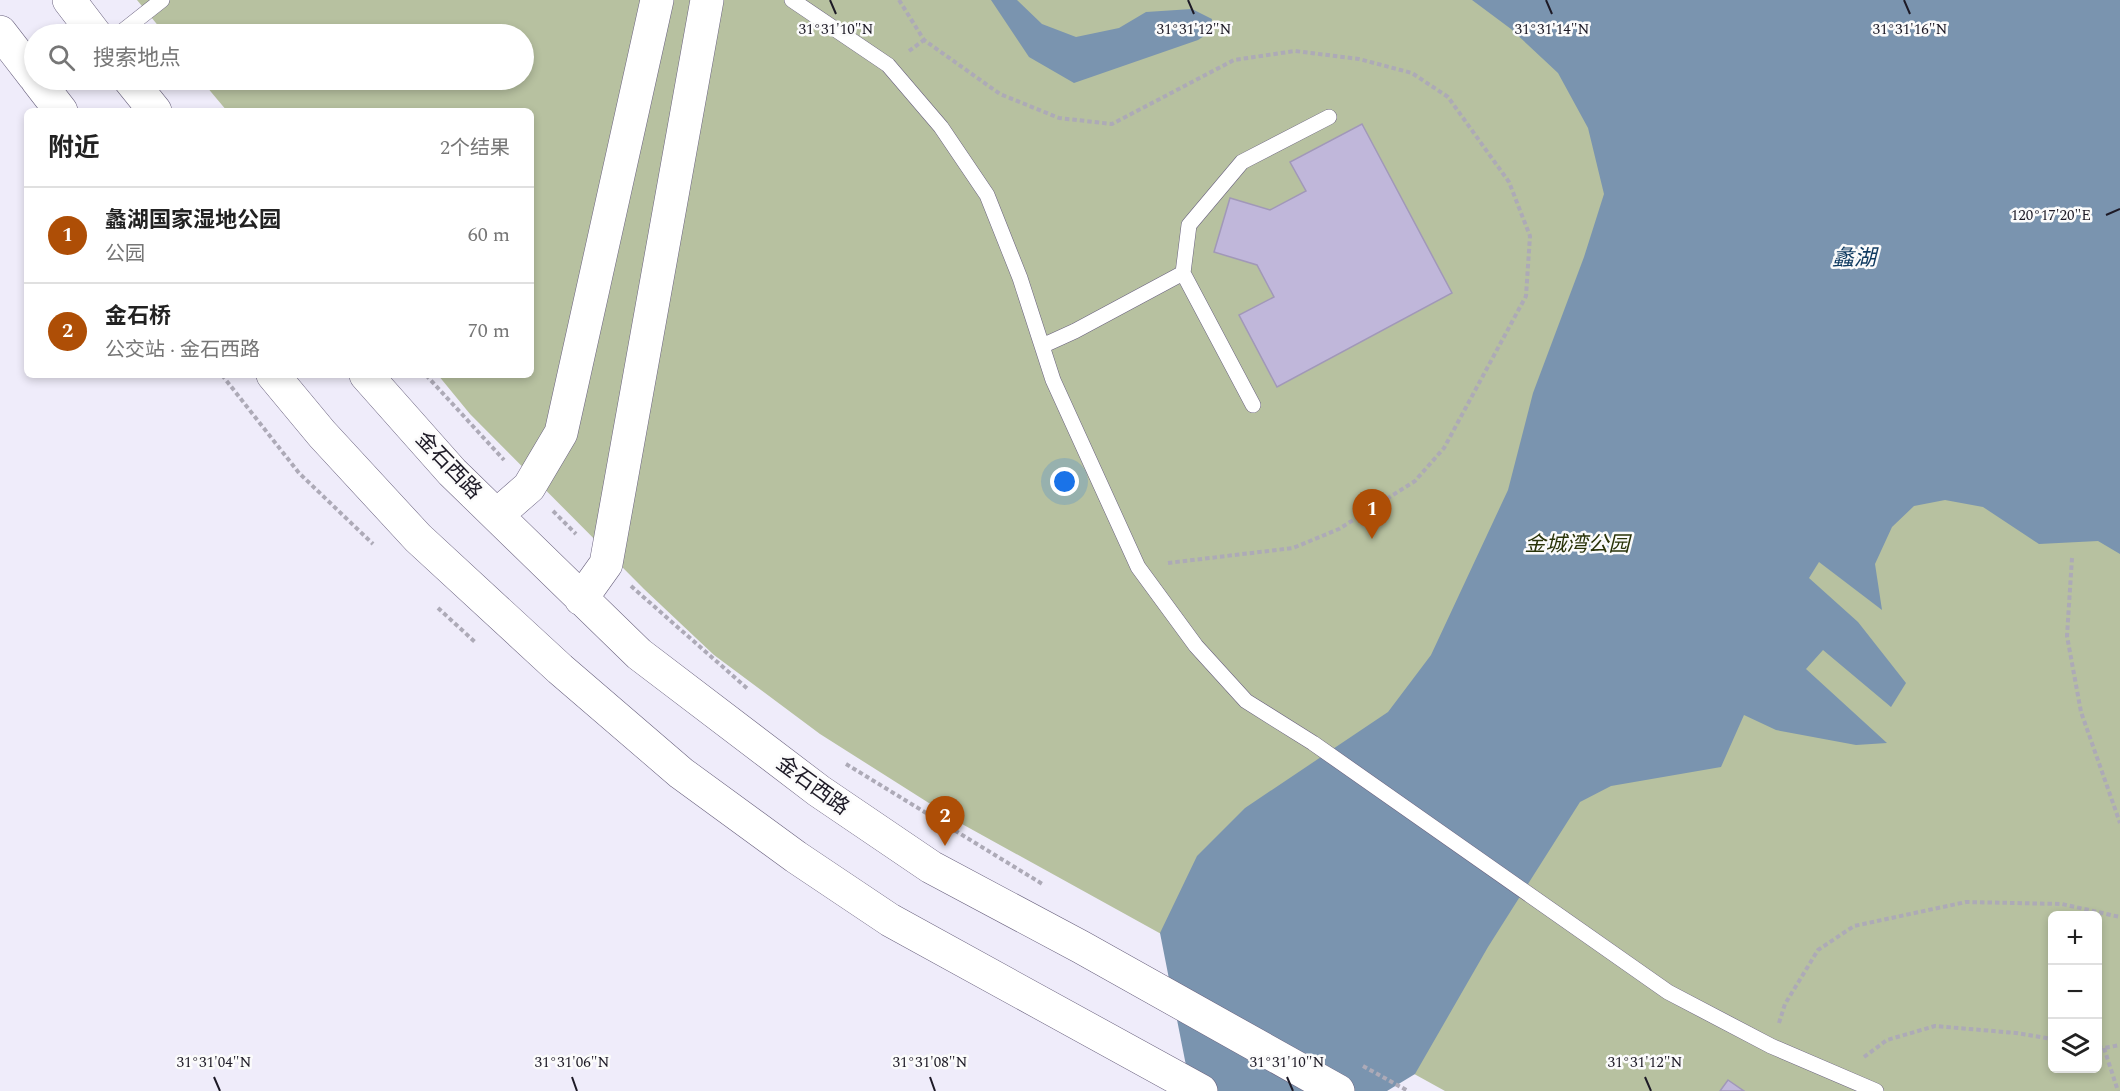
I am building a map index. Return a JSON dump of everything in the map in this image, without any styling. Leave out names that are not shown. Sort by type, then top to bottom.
[{"type":"main road","points":[[69,0],[87,24]]},
{"type":"main road","points":[[497,515],[529,487],[561,433],[657,0]]},
{"type":"main road","points":[[581,598],[606,564],[707,0]]},
{"type":"main road","points":[[0,32],[24,63]]},
{"type":"main road","points":[[45,90],[60,108]]},
{"type":"main road","points":[[138,90],[152,108]]},
{"type":"main road","points":[[275,378],[322,434],[418,538],[560,669],[681,773],[796,857],[890,920],[1043,1002],[1201,1091]]},
{"type":"main road","name":"金石西路","points":[[369,378],[452,472],[639,654],[819,791],[931,867],[1338,1091]]},
{"type":"lane","points":[[132,24],[162,0]]},
{"type":"lane","points":[[792,0],[888,65],[941,127],[987,195],[1020,279],[1053,380],[1138,567],[1196,646],[1246,701],[1313,743],[1668,992],[1771,1046],[1876,1091]]},
{"type":"lane","points":[[1253,405],[1183,273],[1189,225],[1242,162],[1329,117]]},
{"type":"lane","points":[[1042,346],[1075,331],[1183,273]]},
{"type":"path","points":[[898,0],[924,40],[1000,94],[1059,118],[1112,123],[1234,60],[1294,51],[1359,59],[1412,73],[1448,97],[1509,182],[1530,236],[1526,296],[1444,448],[1415,481],[1339,529],[1293,548],[1138,567]]},
{"type":"path","name":"金石西路","points":[[429,378],[529,487],[606,564],[757,697]]},
{"type":"path","points":[[2072,558],[2067,636],[2080,712],[2120,823]]},
{"type":"path","name":"金石西路","points":[[841,761],[1050,888]]},
{"type":"path","points":[[1771,1046],[1785,1004],[1818,950],[1854,926],[1966,902],[2062,904],[2120,917]]},
{"type":"path","points":[[1846,1079],[1867,1054],[1887,1040],[1935,1026],[2048,1038]]},
{"type":"path","points":[[2118,1091],[2104,1048],[2120,1045]]},
{"type":"green space","name":"金城湾公园","points":[[137,0],[2120,0],[2120,1091],[1445,1091],[962,824],[820,734],[714,655],[644,589],[470,414],[440,378],[534,378],[534,108],[224,108],[209,90],[534,90],[534,24],[157,24]]},
{"type":"water","points":[[991,0],[1017,0],[1042,24],[1076,37],[1119,28],[1146,12],[1192,9],[1212,19],[1210,32],[1198,40],[1074,83],[1029,57]]},
{"type":"water","name":"蠡湖","points":[[1472,0],[2120,0],[2120,554],[2098,541],[2039,544],[1983,507],[1945,500],[1914,506],[1892,527],[1875,564],[1882,610],[1819,562],[1809,578],[1858,622],[1906,683],[1891,707],[1823,650],[1806,669],[1887,743],[1856,745],[1776,730],[1744,715],[1721,767],[1611,786],[1580,802],[1488,947],[1415,1074],[1387,1091],[1191,1091],[1160,933],[1197,856],[1245,808],[1388,712],[1431,655],[1508,490],[1533,393],[1584,257],[1604,194],[1588,128],[1558,73],[1511,29]]},
{"type":"building","points":[[1362,124],[1452,293],[1277,387],[1239,315],[1274,297],[1257,265],[1214,252],[1230,198],[1270,210],[1306,191],[1290,162]]},
{"type":"building","points":[[1728,1080],[1744,1091],[1720,1091]]},
{"type":"place","name":"蠡湖国家湿地公园","points":[[1372,539]]},
{"type":"place","name":"金石桥","points":[[945,846]]}]
